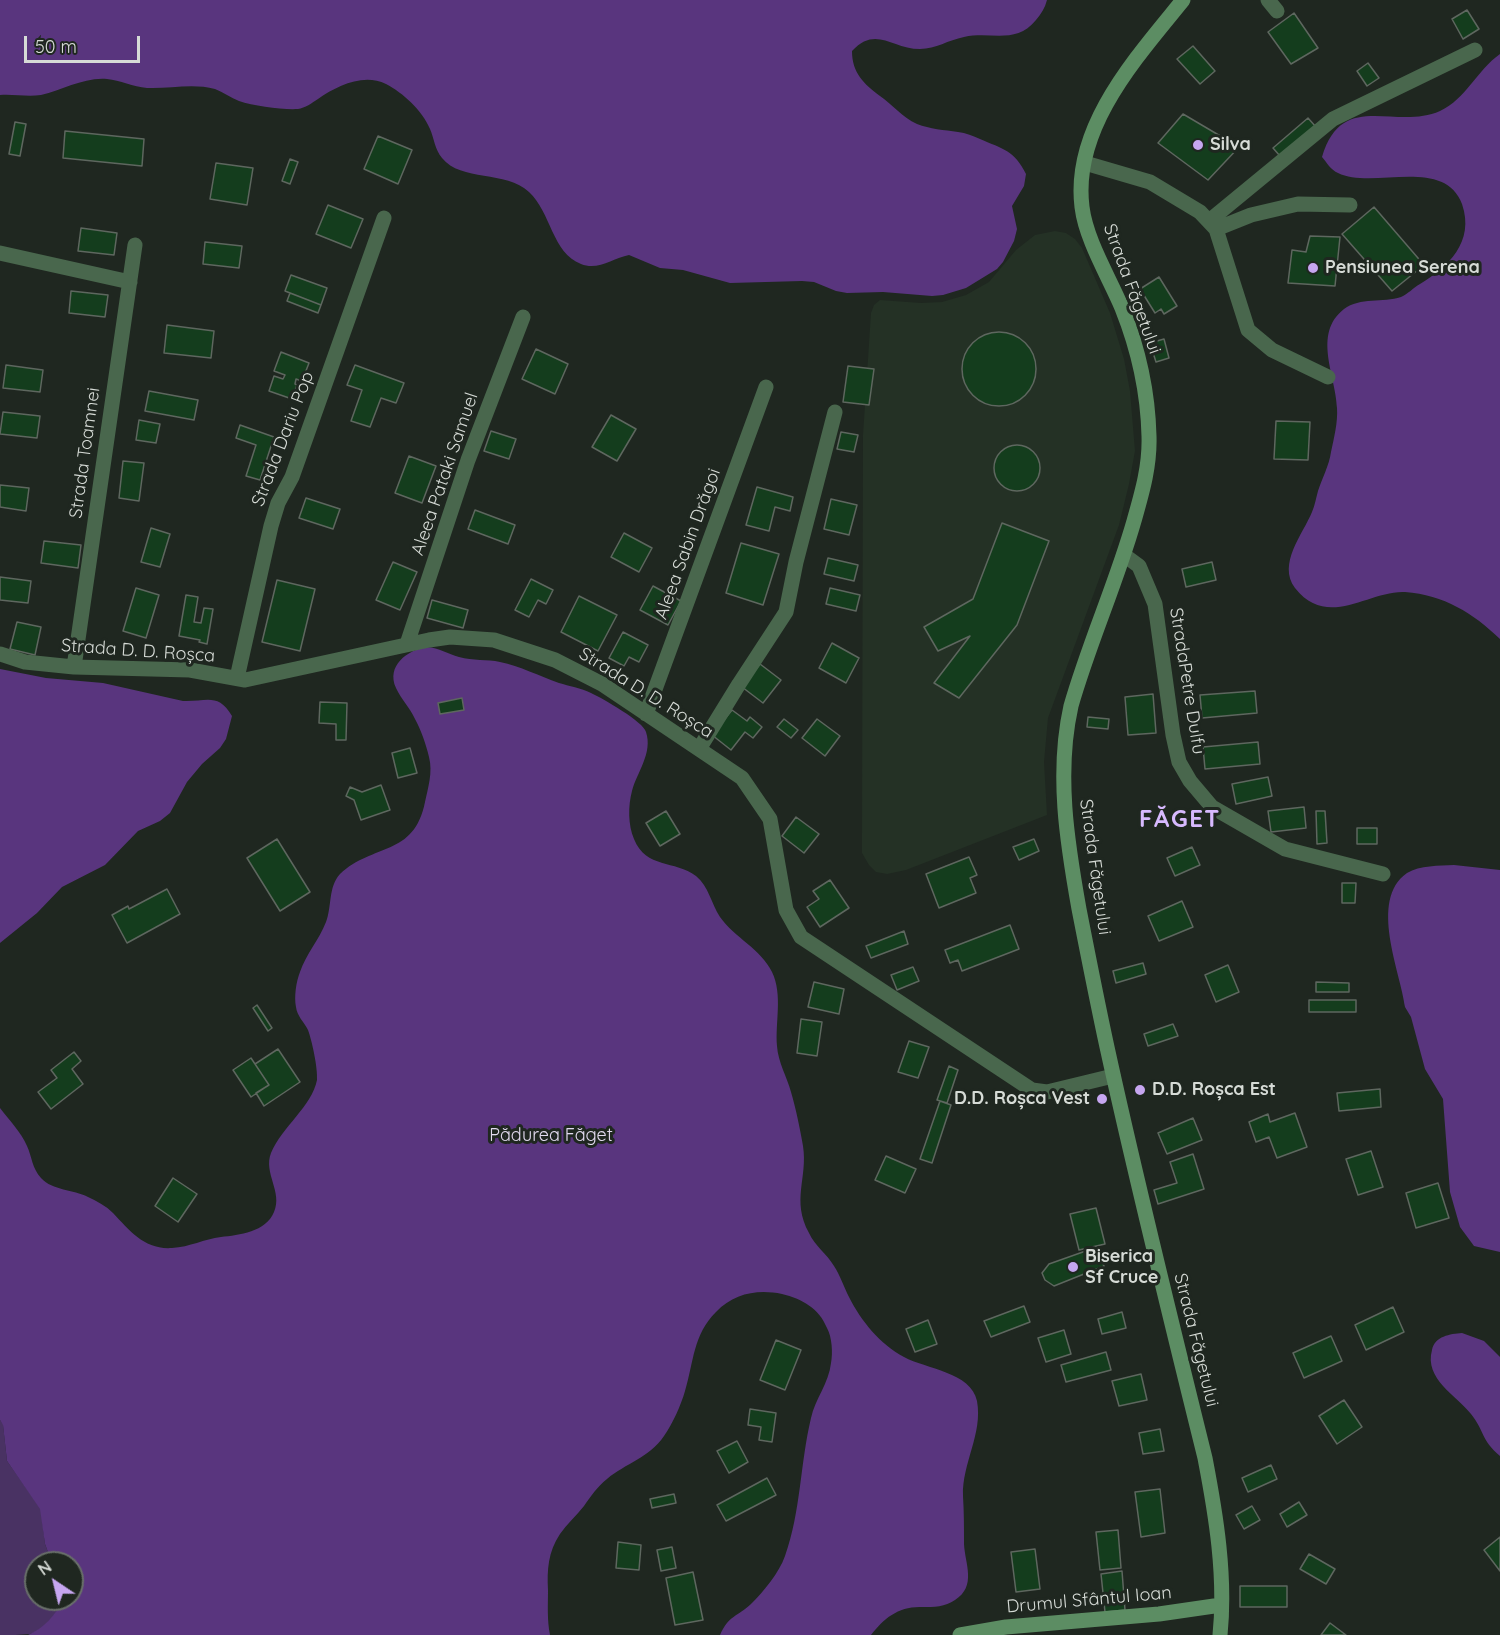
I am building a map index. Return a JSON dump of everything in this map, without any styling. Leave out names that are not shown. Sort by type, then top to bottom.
[{"type":"main road","name":"Strada Făgetului","points":[[1183,0],[1144,47],[1103,110],[1091,136],[1084,163],[1081,186],[1082,208],[1094,245],[1122,309],[1140,365],[1149,437],[1147,474],[1124,555],[1071,706],[1066,729],[1064,773],[1070,859],[1092,980],[1137,1184],[1214,1501],[1224,1633]]},
{"type":"main road","name":"Drumul Sfântul Ioan","points":[[960,1635],[1006,1627],[1159,1614],[1221,1605]]},
{"type":"street","points":[[1212,225],[1333,118],[1475,50]]},
{"type":"street","points":[[1084,163],[1150,182],[1200,212],[1212,225],[1248,330],[1272,350],[1328,377]]},
{"type":"street","points":[[1212,225],[1298,204],[1350,205]]},
{"type":"street","name":"Strada Dariu Pop","points":[[237,678],[278,503],[292,477],[384,218]]},
{"type":"street","name":"Strada Toamnei","points":[[74,667],[135,244]]},
{"type":"street","points":[[0,253],[130,282]]},
{"type":"street","name":"Aleea Pataki Samuel","points":[[407,644],[468,460],[523,317]]},
{"type":"street","name":"Aleea Sabin Drăgoi","points":[[646,714],[766,387]]},
{"type":"street","points":[[699,749],[786,612],[796,562],[835,412]]},
{"type":"street","name":"StradaPetre Dulfu","points":[[1124,555],[1139,566],[1155,604],[1173,735],[1179,762],[1190,781],[1212,807],[1285,849],[1383,874]]},
{"type":"street","name":"Strada D. D. Roșca","points":[[0,654],[25,662],[74,667],[190,670],[245,680],[407,644],[450,638],[494,640],[555,660],[602,684],[742,778],[770,819],[786,910],[801,937],[1032,1090],[1047,1092],[1113,1076]]},
{"type":"shaded area","points":[[1055,231],[1066,233],[1082,248],[1110,313],[1124,359],[1130,391],[1135,451],[1119,525],[1048,718],[1044,762],[1047,815],[906,870],[887,874],[876,872],[862,853],[863,435],[871,313],[874,305],[880,300],[942,302],[966,295],[989,282],[1016,250],[1035,235]]},
{"type":"shaded area","points":[[0,1420],[3,1424],[7,1461],[41,1509],[48,1551],[24,1551],[24,1611],[57,1611],[41,1628],[30,1634],[0,1635]]},
{"type":"green space","points":[[0,0],[1047,0],[1041,13],[1028,28],[1012,35],[964,37],[931,48],[920,49],[877,39],[861,43],[852,51],[854,66],[864,82],[907,118],[927,127],[967,134],[1001,148],[1017,160],[1026,174],[1024,186],[1012,206],[1017,229],[1014,241],[1003,262],[997,269],[966,288],[932,296],[883,292],[847,293],[814,282],[802,281],[730,283],[683,270],[660,268],[629,255],[599,265],[581,264],[571,259],[564,251],[542,210],[529,192],[508,181],[472,174],[450,165],[440,155],[427,122],[417,109],[399,92],[377,81],[350,82],[298,109],[245,103],[207,87],[147,88],[107,79],[82,82],[41,95],[0,95]]},
{"type":"green space","points":[[1500,54],[1500,639],[1468,613],[1445,601],[1419,594],[1391,593],[1349,605],[1321,606],[1308,600],[1295,588],[1290,579],[1289,569],[1293,549],[1313,509],[1329,462],[1334,436],[1337,408],[1327,343],[1334,319],[1350,305],[1394,299],[1406,294],[1449,261],[1462,242],[1465,230],[1462,204],[1453,190],[1440,181],[1406,177],[1352,177],[1336,172],[1322,157],[1331,136],[1343,124],[1356,118],[1423,116],[1449,106]]},
{"type":"green space","name":"Pădurea Făget","points":[[427,647],[464,658],[507,664],[587,691],[631,717],[644,728],[648,740],[646,755],[632,791],[629,815],[632,834],[639,849],[653,860],[688,871],[696,876],[707,890],[720,917],[755,950],[767,964],[775,981],[778,999],[778,1052],[793,1099],[803,1146],[801,1210],[809,1233],[836,1270],[859,1315],[879,1339],[904,1357],[957,1377],[973,1391],[977,1401],[977,1425],[963,1496],[964,1544],[968,1581],[962,1594],[951,1602],[939,1606],[914,1607],[899,1611],[881,1623],[871,1635],[720,1635],[730,1620],[751,1604],[766,1588],[785,1556],[794,1522],[811,1418],[828,1377],[832,1359],[829,1332],[815,1310],[789,1296],[755,1292],[731,1300],[708,1321],[698,1339],[685,1391],[674,1420],[658,1444],[603,1482],[560,1534],[553,1548],[548,1568],[550,1635],[28,1635],[39,1629],[56,1611],[84,1611],[84,1551],[48,1551],[40,1509],[7,1461],[3,1425],[0,1420],[0,1108],[24,1141],[41,1178],[57,1188],[82,1194],[101,1204],[146,1243],[162,1248],[191,1245],[251,1231],[270,1219],[276,1205],[275,1190],[269,1168],[271,1153],[282,1134],[309,1099],[317,1080],[310,1035],[296,1007],[297,980],[326,922],[336,879],[353,864],[402,841],[420,820],[425,802],[430,774],[428,752],[417,723],[398,692],[394,680],[396,666],[400,660]]},
{"type":"green space","points":[[0,669],[46,678],[103,683],[183,701],[216,701],[222,704],[232,716],[226,739],[187,782],[170,813],[160,821],[138,831],[105,865],[62,887],[37,913],[0,943]]},
{"type":"green space","points":[[1454,865],[1500,870],[1500,1252],[1474,1246],[1460,1227],[1450,1192],[1443,1099],[1425,1069],[1411,1017],[1405,1007],[1390,937],[1388,918],[1390,901],[1396,885],[1412,870],[1430,866]]},
{"type":"green space","points":[[1462,1333],[1484,1341],[1500,1357],[1500,1456],[1489,1445],[1471,1414],[1443,1386],[1433,1370],[1432,1350],[1436,1342],[1448,1335]]},
{"type":"building","points":[[1467,10],[1479,29],[1463,39],[1452,19]]},
{"type":"building","points":[[1294,13],[1318,48],[1291,64],[1268,32]]},
{"type":"building","points":[[1193,46],[1215,71],[1200,84],[1177,59]]},
{"type":"building","points":[[1368,63],[1379,78],[1367,86],[1357,71]]},
{"type":"building","name":"Silva","points":[[1183,114],[1239,147],[1208,180],[1158,143]]},
{"type":"building","points":[[1308,118],[1316,127],[1280,156],[1273,148]]},
{"type":"building","points":[[15,122],[26,124],[20,156],[9,154]]},
{"type":"building","points":[[65,131],[144,139],[142,166],[63,158]]},
{"type":"building","points":[[378,136],[412,150],[398,184],[364,169]]},
{"type":"building","points":[[290,159],[298,162],[290,184],[282,181]]},
{"type":"building","points":[[216,163],[253,168],[247,205],[210,199]]},
{"type":"building","points":[[328,205],[363,219],[351,248],[316,234]]},
{"type":"building","points":[[1374,207],[1424,265],[1392,291],[1342,234]]},
{"type":"building","points":[[81,228],[117,233],[114,255],[78,251]]},
{"type":"building","name":"Pensiunea Serena","points":[[1310,236],[1340,237],[1335,286],[1288,283],[1292,250],[1306,252]]},
{"type":"building","points":[[205,242],[242,246],[239,268],[203,264]]},
{"type":"building","points":[[291,275],[327,288],[321,305],[285,291]]},
{"type":"building","points":[[1159,277],[1177,306],[1164,314],[1161,309],[1155,313],[1140,289]]},
{"type":"building","points":[[71,291],[108,295],[105,317],[69,313]]},
{"type":"building","points":[[290,293],[321,305],[318,313],[287,301]]},
{"type":"building","points":[[167,325],[214,331],[211,358],[164,353]]},
{"type":"building","points":[[999,332],[1020,338],[1030,348],[1036,369],[1030,390],[1020,400],[999,406],[978,400],[968,390],[962,369],[968,348],[978,338]]},
{"type":"building","points":[[1164,339],[1169,358],[1156,362],[1150,343]]},
{"type":"building","points":[[536,349],[568,364],[555,394],[522,379]]},
{"type":"building","points":[[281,352],[309,363],[302,381],[296,379],[295,384],[297,385],[292,399],[269,391],[274,376],[283,379],[285,375],[274,371]]},
{"type":"building","points":[[6,365],[43,370],[40,392],[3,388]]},
{"type":"building","points":[[355,365],[404,383],[396,403],[381,398],[370,427],[351,421],[362,390],[347,385]]},
{"type":"building","points":[[848,366],[874,369],[869,405],[843,402]]},
{"type":"building","points":[[149,391],[198,400],[194,420],[145,411]]},
{"type":"building","points":[[3,412],[40,416],[37,438],[0,434]]},
{"type":"building","points":[[611,415],[636,429],[617,461],[592,447]]},
{"type":"building","points":[[139,420],[160,424],[156,443],[136,440]]},
{"type":"building","points":[[1276,421],[1310,422],[1308,460],[1274,459]]},
{"type":"building","points":[[240,425],[274,437],[260,480],[246,476],[256,445],[236,438]]},
{"type":"building","points":[[491,431],[516,439],[509,459],[484,451]]},
{"type":"building","points":[[841,432],[858,435],[854,452],[837,449]]},
{"type":"building","points":[[1017,445],[1033,452],[1040,468],[1033,484],[1017,491],[1001,484],[994,468],[1001,452]]},
{"type":"building","points":[[409,456],[436,466],[422,503],[395,493]]},
{"type":"building","points":[[123,461],[144,463],[139,501],[119,498]]},
{"type":"building","points":[[0,485],[29,488],[26,511],[0,507]]},
{"type":"building","points":[[757,487],[793,497],[790,511],[775,507],[769,531],[746,525]]},
{"type":"building","points":[[306,498],[340,509],[333,529],[299,518]]},
{"type":"building","points":[[831,499],[857,505],[849,535],[824,529]]},
{"type":"building","points":[[475,510],[515,525],[508,544],[468,529]]},
{"type":"building","points":[[1002,523],[1049,541],[1017,625],[959,698],[934,683],[970,636],[938,651],[924,627],[973,599]]},
{"type":"building","points":[[151,528],[170,534],[160,567],[141,562]]},
{"type":"building","points":[[624,533],[652,548],[639,572],[611,557]]},
{"type":"building","points":[[44,541],[81,545],[78,568],[41,563]]},
{"type":"building","points":[[741,543],[779,554],[763,605],[726,593]]},
{"type":"building","points":[[828,558],[858,565],[854,581],[824,574]]},
{"type":"building","points":[[393,562],[417,572],[400,610],[376,600]]},
{"type":"building","points":[[1212,562],[1216,580],[1186,587],[1182,569]]},
{"type":"building","points":[[0,577],[31,581],[28,603],[0,600]]},
{"type":"building","points":[[531,579],[553,590],[546,604],[538,600],[529,617],[515,610]]},
{"type":"building","points":[[277,580],[315,589],[300,651],[262,642]]},
{"type":"building","points":[[653,586],[681,601],[668,625],[640,610]]},
{"type":"building","points":[[136,588],[159,595],[146,638],[123,631]]},
{"type":"building","points":[[830,588],[860,595],[856,611],[826,604]]},
{"type":"building","points":[[186,595],[198,597],[194,622],[201,623],[204,608],[213,609],[207,644],[199,642],[200,640],[179,636]]},
{"type":"building","points":[[579,596],[617,615],[598,651],[561,632]]},
{"type":"building","points":[[432,600],[468,610],[463,628],[427,618]]},
{"type":"building","points":[[17,622],[41,627],[35,655],[10,649]]},
{"type":"building","points":[[623,632],[648,645],[639,662],[629,657],[624,666],[609,658]]},
{"type":"building","points":[[832,643],[859,658],[846,683],[819,668]]},
{"type":"building","points":[[760,664],[781,680],[763,703],[742,687]]},
{"type":"building","points":[[1255,691],[1257,713],[1202,718],[1200,695]]},
{"type":"building","points":[[1153,694],[1156,733],[1128,735],[1125,697]]},
{"type":"building","points":[[462,698],[464,710],[440,714],[438,703]]},
{"type":"building","points":[[320,702],[347,703],[346,740],[336,740],[336,724],[319,723]]},
{"type":"building","points":[[732,710],[747,721],[750,717],[762,727],[753,738],[745,732],[731,750],[712,735]]},
{"type":"building","points":[[1088,717],[1109,719],[1108,729],[1087,727]]},
{"type":"building","points":[[784,719],[798,730],[791,738],[777,727]]},
{"type":"building","points":[[817,719],[840,736],[825,756],[802,738]]},
{"type":"building","points":[[1258,742],[1260,764],[1205,769],[1203,747]]},
{"type":"building","points":[[410,748],[417,773],[398,778],[392,753]]},
{"type":"building","points":[[1268,777],[1272,796],[1236,804],[1232,784]]},
{"type":"building","points":[[381,785],[390,810],[361,820],[354,800],[346,796],[350,787],[362,792]]},
{"type":"building","points":[[1304,807],[1306,828],[1271,832],[1268,811]]},
{"type":"building","points":[[666,811],[680,834],[660,846],[646,823]]},
{"type":"building","points":[[1316,811],[1325,811],[1327,843],[1317,844]]},
{"type":"building","points":[[796,817],[819,834],[804,853],[782,836]]},
{"type":"building","points":[[1357,828],[1377,828],[1377,844],[1357,844]]},
{"type":"building","points":[[277,839],[310,892],[280,911],[247,858]]},
{"type":"building","points":[[1034,839],[1039,851],[1019,860],[1013,847]]},
{"type":"building","points":[[1192,847],[1200,865],[1175,876],[1167,858]]},
{"type":"building","points":[[969,857],[977,875],[970,878],[976,893],[939,908],[926,874]]},
{"type":"building","points":[[830,880],[849,908],[820,927],[807,907],[819,899],[813,891]]},
{"type":"building","points":[[1342,883],[1356,883],[1355,903],[1342,903]]},
{"type":"building","points":[[167,889],[180,914],[127,943],[112,915],[128,906],[129,909]]},
{"type":"building","points":[[1182,901],[1193,927],[1159,941],[1148,916]]},
{"type":"building","points":[[1010,925],[1019,949],[962,971],[958,960],[950,963],[945,950]]},
{"type":"building","points":[[904,931],[908,944],[871,958],[866,946]]},
{"type":"building","points":[[1143,963],[1146,974],[1116,983],[1113,971]]},
{"type":"building","points":[[1228,965],[1239,992],[1216,1002],[1205,975]]},
{"type":"building","points":[[913,967],[919,981],[897,990],[891,975]]},
{"type":"building","points":[[814,982],[844,989],[839,1014],[808,1007]]},
{"type":"building","points":[[1316,982],[1349,983],[1349,992],[1316,992]]},
{"type":"building","points":[[1309,1000],[1356,1000],[1356,1012],[1309,1012]]},
{"type":"building","points":[[257,1005],[272,1028],[268,1031],[253,1008]]},
{"type":"building","points":[[801,1019],[822,1022],[817,1056],[797,1053]]},
{"type":"building","points":[[1173,1024],[1178,1036],[1148,1046],[1144,1034]]},
{"type":"building","points":[[909,1041],[929,1047],[918,1078],[898,1072]]},
{"type":"building","points":[[278,1049],[300,1082],[264,1106],[256,1093],[269,1085],[255,1064]]},
{"type":"building","points":[[74,1052],[81,1061],[72,1069],[83,1084],[51,1109],[38,1092],[57,1078],[51,1070]]},
{"type":"building","points":[[251,1058],[269,1085],[251,1097],[233,1070]]},
{"type":"building","points":[[949,1066],[958,1070],[947,1103],[937,1100]]},
{"type":"building","points":[[1380,1089],[1381,1107],[1339,1111],[1337,1093]]},
{"type":"building","points":[[940,1101],[951,1105],[932,1163],[920,1159]]},
{"type":"building","points":[[1295,1113],[1307,1147],[1277,1158],[1269,1137],[1256,1142],[1249,1122],[1268,1114],[1270,1122]]},
{"type":"building","points":[[1193,1118],[1202,1140],[1167,1154],[1158,1133]]},
{"type":"building","points":[[1371,1151],[1383,1187],[1358,1195],[1346,1159]]},
{"type":"building","points":[[1193,1154],[1204,1189],[1158,1204],[1154,1190],[1177,1183],[1170,1162]]},
{"type":"building","points":[[886,1156],[916,1169],[905,1193],[875,1180]]},
{"type":"building","points":[[173,1178],[197,1194],[178,1222],[155,1206]]},
{"type":"building","points":[[1438,1183],[1449,1218],[1416,1228],[1406,1193]]},
{"type":"building","points":[[1096,1208],[1105,1244],[1079,1250],[1070,1214]]},
{"type":"building","name":"Biserica Sf Cruce","points":[[1097,1247],[1104,1266],[1054,1286],[1045,1280],[1042,1273],[1049,1264]]},
{"type":"building","points":[[1024,1306],[1030,1322],[991,1337],[984,1321]]},
{"type":"building","points":[[1393,1307],[1404,1332],[1366,1350],[1355,1325]]},
{"type":"building","points":[[1122,1312],[1126,1328],[1102,1334],[1098,1319]]},
{"type":"building","points":[[928,1320],[937,1344],[915,1352],[906,1329]]},
{"type":"building","points":[[1064,1330],[1071,1354],[1046,1362],[1038,1338]]},
{"type":"building","points":[[1331,1336],[1342,1361],[1304,1378],[1293,1353]]},
{"type":"building","points":[[776,1340],[801,1350],[785,1390],[760,1380]]},
{"type":"building","points":[[1106,1352],[1111,1370],[1066,1382],[1061,1365]]},
{"type":"building","points":[[1141,1374],[1147,1400],[1119,1406],[1112,1381]]},
{"type":"building","points":[[1344,1400],[1362,1427],[1337,1444],[1319,1416]]},
{"type":"building","points":[[750,1409],[776,1413],[772,1442],[759,1440],[761,1427],[748,1425]]},
{"type":"building","points":[[1160,1429],[1164,1451],[1143,1454],[1139,1433]]},
{"type":"building","points":[[737,1441],[748,1462],[729,1473],[717,1451]]},
{"type":"building","points":[[1271,1465],[1277,1479],[1248,1492],[1242,1478]]},
{"type":"building","points":[[767,1478],[776,1495],[726,1521],[717,1505]]},
{"type":"building","points":[[1160,1489],[1165,1533],[1141,1537],[1135,1492]]},
{"type":"building","points":[[674,1494],[676,1503],[652,1508],[650,1499]]},
{"type":"building","points":[[1299,1502],[1307,1515],[1287,1527],[1280,1514]]},
{"type":"building","points":[[1252,1506],[1260,1520],[1244,1529],[1236,1515]]},
{"type":"building","points":[[1118,1530],[1121,1568],[1100,1570],[1096,1532]]},
{"type":"building","points":[[1500,1537],[1500,1571],[1484,1550]]},
{"type":"building","points":[[618,1542],[641,1545],[639,1570],[616,1568]]},
{"type":"building","points":[[672,1547],[676,1568],[661,1571],[657,1550]]},
{"type":"building","points":[[1035,1549],[1040,1589],[1016,1592],[1011,1552]]},
{"type":"building","points":[[1309,1554],[1335,1569],[1326,1584],[1300,1569]]},
{"type":"building","points":[[1122,1571],[1125,1610],[1105,1612],[1101,1574]]},
{"type":"building","points":[[693,1572],[703,1620],[675,1625],[666,1578]]},
{"type":"building","points":[[1240,1586],[1287,1586],[1287,1607],[1240,1607]]},
{"type":"building","points":[[1330,1623],[1346,1635],[1321,1635]]},
{"type":"place","name":"Silva","points":[[1198,145]]},
{"type":"place","name":"Pensiunea Serena","points":[[1313,268]]},
{"type":"place","name":"D.D. Roșca Est","points":[[1140,1090]]},
{"type":"place","name":"D.D. Roșca Vest","points":[[1102,1099]]},
{"type":"place","name":"Biserica Sf Cruce","points":[[1073,1267]]},
{"type":"district","name":"FĂGET","points":[[1180,820]]}]
